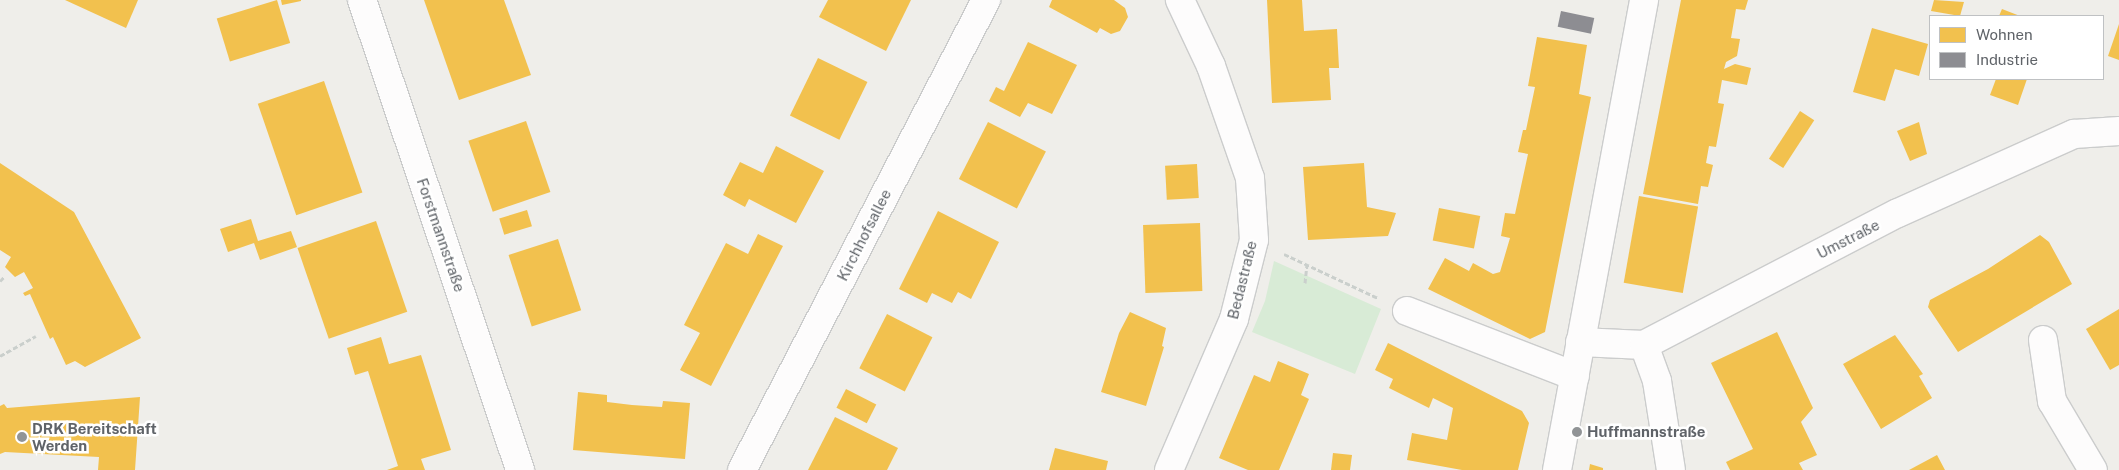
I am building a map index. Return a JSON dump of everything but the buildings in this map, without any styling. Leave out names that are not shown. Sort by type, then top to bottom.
[{"type":"street","name":"Forstmannstraße","points":[[362,0],[520,470]]},
{"type":"street","name":"Kirchhofsallee","points":[[742,470],[986,0]]},
{"type":"street","name":"Bedastraße","points":[[1169,470],[1234,319],[1254,240],[1250,178],[1210,66],[1180,0]]},
{"type":"street","points":[[1557,470],[1644,0]]},
{"type":"street","name":"Umstraße","points":[[1580,342],[1644,344],[1898,213],[2074,134],[2119,131]]},
{"type":"street","points":[[1406,311],[1575,376]]},
{"type":"street","points":[[2043,340],[2052,401],[2093,470]]},
{"type":"street","points":[[1644,344],[1657,381],[1671,470]]},
{"type":"path","points":[[1304,283],[1307,264]]},
{"type":"path","points":[[1320,271],[1406,311]]},
{"type":"path","points":[[0,281],[4,277]]},
{"type":"path","points":[[0,356],[36,336]]},
{"type":"green space","points":[[1274,261],[1381,309],[1355,374],[1252,332],[1265,301]]},
{"type":"place","name":"Huffmannstraße","points":[[1577,432]]},
{"type":"place","name":"DRK Bereitschaft Werden","points":[[22,437]]}]
